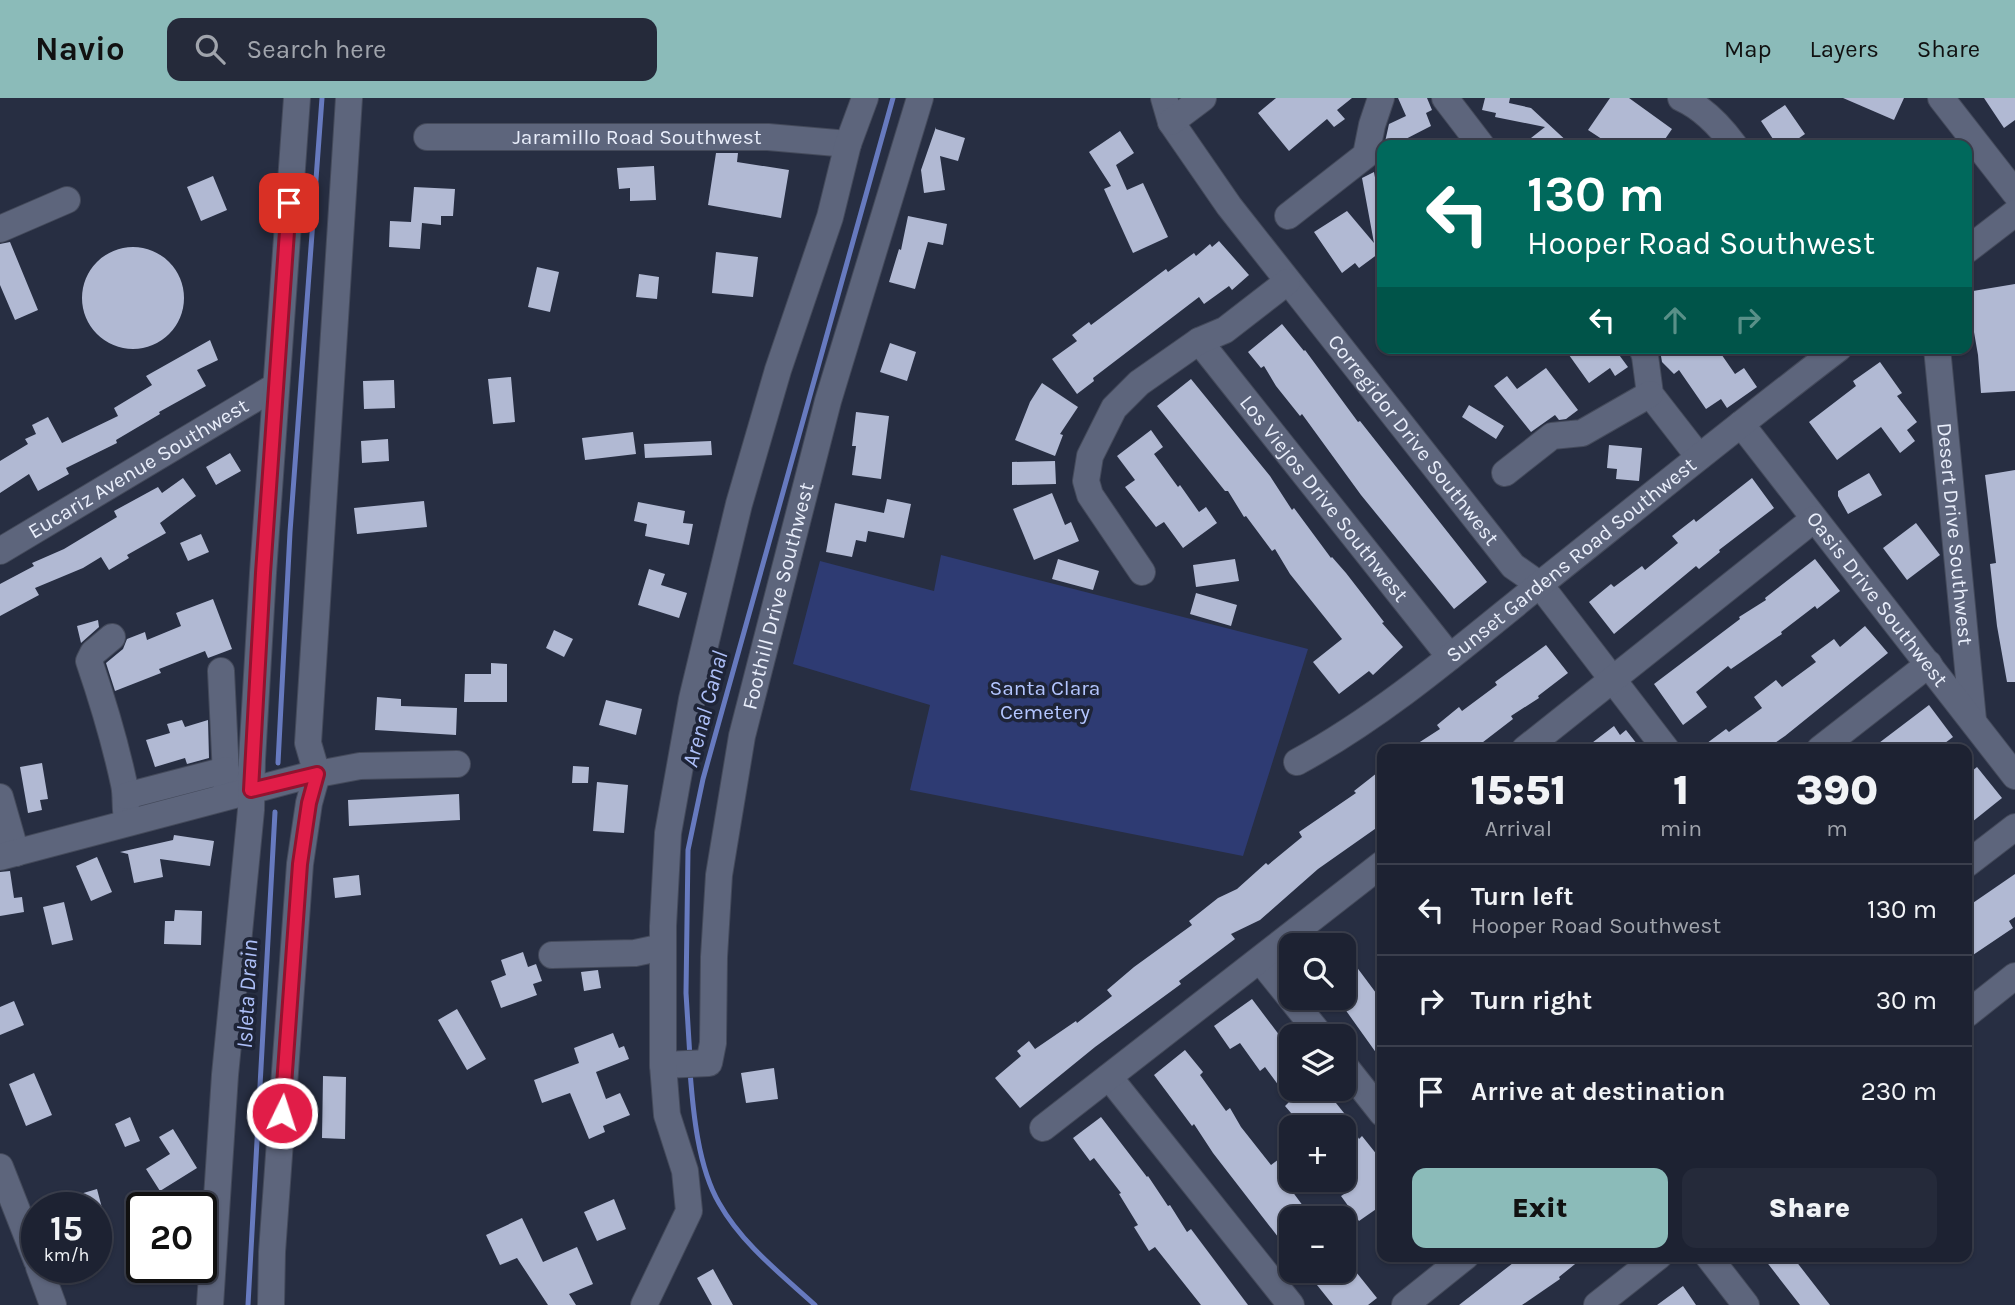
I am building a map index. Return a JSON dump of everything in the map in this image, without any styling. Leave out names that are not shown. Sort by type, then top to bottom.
[{"type":"street","points":[[239,793],[276,386],[297,98]]},
{"type":"street","points":[[271,1305],[272,1252],[300,864],[309,803],[317,774],[308,743],[349,98]]},
{"type":"street","points":[[644,1305],[689,1212],[685,1171],[667,1115],[668,1065],[663,947],[668,833],[692,699],[739,504],[778,370],[830,217],[848,144],[865,98]]},
{"type":"street","name":"Foothill Drive Southwest","points":[[668,1065],[709,1063],[713,1043],[719,875],[742,736],[828,401],[920,98]]},
{"type":"street","points":[[1168,110],[1203,98]]},
{"type":"street","points":[[1288,216],[1366,155],[1381,98]]},
{"type":"street","points":[[1445,98],[1477,140]]},
{"type":"street","points":[[1681,98],[1693,104],[1722,129],[1730,140]]},
{"type":"street","points":[[1941,98],[2015,193]]},
{"type":"street","name":"Corregidor Drive Southwest","points":[[1168,110],[1229,206],[1287,282],[1513,566],[1540,585],[1662,744]]},
{"type":"street","name":"Jaramillo Road Southwest","points":[[427,137],[768,137],[848,144]]},
{"type":"street","points":[[0,229],[66,200]]},
{"type":"street","points":[[1972,246],[2015,213]]},
{"type":"street","points":[[1142,572],[1090,495],[1086,481],[1090,456],[1114,408],[1139,383],[1199,341],[1225,330],[1287,282]]},
{"type":"street","name":"Los Viejos Drive Southwest","points":[[1199,341],[1450,657]]},
{"type":"street","points":[[1645,354],[1650,394],[1699,457]]},
{"type":"street","name":"Sunset Gardens Road Southwest","points":[[1297,762],[1338,740],[1450,657],[1831,354]]},
{"type":"street","name":"Desert Drive Southwest","points":[[1938,354],[1973,720]]},
{"type":"street","name":"Eucariz Avenue Southwest","points":[[0,551],[276,386]]},
{"type":"street","points":[[1505,472],[1552,436],[1582,433],[1650,394]]},
{"type":"street","name":"Oasis Drive Southwest","points":[[1741,424],[2015,776]]},
{"type":"street","points":[[1531,744],[1814,519]]},
{"type":"street","points":[[112,637],[93,653],[89,661],[113,733],[126,796],[128,822]]},
{"type":"street","points":[[1826,744],[1929,664]]},
{"type":"street","points":[[210,1305],[225,1075],[249,834],[239,793],[226,770],[220,671]]},
{"type":"street","points":[[0,797],[8,855],[317,774],[359,766],[457,764]]},
{"type":"street","points":[[126,796],[226,770]]},
{"type":"street","points":[[1972,860],[2015,827]]},
{"type":"street","points":[[1044,1128],[1377,868]]},
{"type":"street","points":[[552,955],[635,953],[663,947]]},
{"type":"street","points":[[1260,960],[1311,1024]]},
{"type":"street","points":[[1972,1010],[2015,976]]},
{"type":"street","points":[[1110,1077],[1291,1305]]},
{"type":"street","points":[[1356,1080],[1377,1107]]},
{"type":"street","points":[[0,1167],[21,1220]]},
{"type":"street","points":[[1405,1305],[1459,1262]]},
{"type":"street","points":[[1597,1305],[1651,1262]]},
{"type":"street","points":[[1714,1262],[1746,1305]]},
{"type":"street","points":[[45,1283],[53,1305]]},
{"type":"green space","name":"Santa Clara Cemetery","points":[[941,555],[1308,649],[1243,856],[910,790],[930,705],[793,664],[820,561],[934,591]]},
{"type":"building","points":[[1276,98],[1352,98],[1337,110],[1345,119],[1334,127],[1327,119],[1289,151],[1258,113]]},
{"type":"building","points":[[1398,98],[1427,98],[1432,110],[1426,113],[1431,126],[1404,140],[1385,140],[1389,124],[1406,116]]},
{"type":"building","points":[[1485,98],[1510,98],[1509,103],[1531,108],[1566,140],[1528,140],[1545,127],[1495,117],[1496,113],[1482,110]]},
{"type":"building","points":[[1610,98],[1629,98],[1672,129],[1664,140],[1603,140],[1588,130]]},
{"type":"building","points":[[1843,98],[1904,98],[1894,120]]},
{"type":"building","points":[[1984,98],[2015,98],[2015,120],[2004,128]]},
{"type":"building","points":[[1785,105],[1805,134],[1796,140],[1774,140],[1761,121]]},
{"type":"building","points":[[936,127],[965,138],[958,161],[940,156],[945,190],[924,193],[921,170]]},
{"type":"building","points":[[1120,131],[1134,153],[1116,165],[1127,190],[1143,183],[1168,237],[1133,253],[1104,189],[1111,186],[1089,152]]},
{"type":"building","points":[[716,153],[738,153],[737,162],[789,170],[781,218],[708,205]]},
{"type":"building","points":[[654,166],[656,200],[630,201],[630,188],[619,189],[617,168]]},
{"type":"building","points":[[1374,172],[1377,188],[1377,255],[1359,268],[1355,263],[1342,273],[1314,232],[1347,211],[1374,243],[1362,178]]},
{"type":"building","points":[[213,176],[227,210],[201,221],[187,187]]},
{"type":"building","points":[[414,187],[455,189],[453,216],[441,216],[441,225],[422,223],[420,249],[389,247],[390,221],[411,222]]},
{"type":"building","points":[[908,216],[947,224],[943,245],[928,242],[915,289],[889,282],[899,249],[901,250]]},
{"type":"building","points":[[1219,241],[1249,275],[1232,290],[1229,286],[1204,304],[1199,297],[1093,378],[1094,381],[1077,394],[1052,359],[1077,341],[1072,335],[1089,322],[1091,325],[1166,269],[1168,272],[1194,253],[1196,256],[1210,244],[1212,247]]},
{"type":"building","points":[[10,242],[38,310],[15,320],[0,285],[0,244]]},
{"type":"building","points":[[133,247],[152,251],[169,262],[180,279],[184,298],[180,317],[169,334],[152,345],[133,349],[114,345],[97,334],[86,317],[82,298],[86,279],[97,262],[114,251]]},
{"type":"building","points":[[716,252],[758,257],[753,297],[712,293]]},
{"type":"building","points":[[537,267],[559,272],[550,312],[528,307]]},
{"type":"building","points":[[639,274],[659,277],[657,299],[636,297]]},
{"type":"building","points":[[2015,284],[2015,391],[1981,393],[1972,321],[1972,291]]},
{"type":"building","points":[[1282,324],[1487,582],[1454,609],[1361,495],[1302,414],[1300,416],[1276,386],[1264,366],[1261,368],[1248,352]]},
{"type":"building","points":[[210,340],[218,360],[197,370],[206,386],[159,412],[160,414],[116,440],[117,443],[66,468],[69,474],[38,491],[29,474],[0,493],[0,461],[28,444],[25,439],[36,434],[32,425],[48,417],[62,443],[118,416],[114,408],[152,385],[146,376]]},
{"type":"building","points":[[890,343],[916,352],[907,381],[880,372]]},
{"type":"building","points":[[1568,354],[1618,354],[1628,367],[1615,376],[1610,368],[1589,383]]},
{"type":"building","points":[[1721,354],[1735,374],[1744,368],[1757,387],[1727,408],[1721,399],[1706,409],[1679,370],[1674,374],[1662,362],[1661,356]]},
{"type":"building","points":[[1880,362],[1902,393],[1897,396],[1917,422],[1907,430],[1915,441],[1900,453],[1881,427],[1837,460],[1809,422],[1856,386],[1853,381]]},
{"type":"building","points":[[1546,368],[1578,410],[1566,419],[1559,420],[1555,415],[1531,432],[1494,386],[1507,376],[1517,389]]},
{"type":"building","points":[[511,377],[515,422],[493,424],[488,379]]},
{"type":"building","points":[[1191,379],[1403,647],[1373,675],[1369,671],[1339,694],[1313,662],[1342,639],[1290,574],[1275,549],[1272,551],[1246,516],[1244,517],[1228,491],[1225,491],[1157,406]]},
{"type":"building","points":[[394,380],[395,408],[364,409],[363,381]]},
{"type":"building","points":[[1042,383],[1078,407],[1060,434],[1063,435],[1055,456],[1015,440],[1030,402]]},
{"type":"building","points":[[1469,405],[1504,426],[1496,439],[1462,417]]},
{"type":"building","points":[[856,412],[889,416],[881,479],[852,475],[856,446],[852,446]]},
{"type":"building","points":[[1151,430],[1163,447],[1154,454],[1199,512],[1206,507],[1217,523],[1183,548],[1164,522],[1156,527],[1125,487],[1135,480],[1117,456]]},
{"type":"building","points":[[633,432],[636,454],[585,460],[582,438]]},
{"type":"building","points":[[388,439],[389,461],[362,463],[361,441]]},
{"type":"building","points":[[711,441],[712,455],[645,458],[644,444]]},
{"type":"building","points":[[1609,445],[1642,448],[1639,481],[1616,479],[1617,469],[1607,468]]},
{"type":"building","points":[[230,453],[241,471],[216,485],[206,467]]},
{"type":"building","points":[[1055,461],[1056,484],[1012,485],[1012,462]]},
{"type":"building","points":[[2015,470],[2015,682],[2007,682],[1990,564],[1996,563],[1985,475]]},
{"type":"building","points":[[1869,473],[1882,495],[1848,514],[1838,491]]},
{"type":"building","points":[[183,478],[196,496],[160,523],[166,533],[127,555],[129,558],[109,570],[101,557],[83,568],[35,588],[39,595],[0,616],[0,584],[34,566],[32,563],[64,549],[117,517],[114,511],[158,487],[162,493]]},
{"type":"building","points":[[1752,478],[1774,508],[1719,550],[1720,552],[1699,569],[1696,566],[1614,634],[1589,602],[1611,584],[1614,587],[1642,566],[1645,570],[1678,543],[1672,536],[1694,519],[1696,522]]},
{"type":"building","points":[[1052,493],[1065,525],[1071,522],[1079,541],[1034,560],[1013,509]]},
{"type":"building","points":[[887,499],[911,504],[904,538],[868,531],[866,542],[856,540],[852,557],[826,552],[835,503],[884,513]]},
{"type":"building","points":[[424,501],[427,527],[357,534],[354,508]]},
{"type":"building","points":[[638,502],[685,511],[683,523],[693,524],[689,545],[645,536],[647,524],[634,521]]},
{"type":"building","points":[[1916,523],[1940,555],[1907,580],[1883,548]]},
{"type":"building","points":[[201,534],[209,552],[188,561],[180,543]]},
{"type":"building","points":[[1058,559],[1099,571],[1093,590],[1052,579]]},
{"type":"building","points":[[1235,559],[1239,581],[1196,587],[1193,565]]},
{"type":"building","points":[[1815,559],[1840,591],[1817,609],[1815,606],[1781,632],[1782,634],[1731,669],[1728,666],[1696,692],[1707,707],[1683,725],[1654,684],[1740,619],[1739,617],[1766,600],[1765,598]]},
{"type":"building","points":[[649,569],[665,574],[661,585],[687,593],[679,618],[638,605]]},
{"type":"building","points":[[1196,593],[1237,605],[1231,626],[1190,614]]},
{"type":"building","points":[[213,599],[232,649],[208,658],[205,651],[159,669],[161,673],[115,691],[106,663],[123,649],[127,639],[145,632],[147,640],[181,626],[176,613]]},
{"type":"building","points":[[98,620],[99,627],[81,643],[77,626]]},
{"type":"building","points":[[1865,626],[1888,653],[1773,744],[1706,744],[1726,729],[1729,732],[1762,708],[1754,697],[1776,680],[1782,687],[1816,662],[1811,656],[1834,639],[1840,647]]},
{"type":"building","points":[[554,630],[573,639],[564,657],[546,648]]},
{"type":"building","points":[[1546,645],[1568,673],[1538,696],[1539,698],[1511,716],[1513,719],[1480,744],[1417,744],[1440,729],[1437,725],[1459,707],[1462,711],[1497,685],[1495,682]]},
{"type":"building","points":[[491,663],[507,664],[507,702],[464,702],[465,674],[491,674]]},
{"type":"building","points":[[377,697],[401,699],[401,706],[457,708],[456,735],[375,730]]},
{"type":"building","points":[[606,700],[642,709],[636,735],[599,725]]},
{"type":"building","points":[[1929,705],[1953,737],[1944,744],[1878,744]]},
{"type":"building","points":[[182,720],[185,727],[208,720],[209,758],[187,764],[185,758],[155,767],[146,740],[170,733],[167,724]]},
{"type":"building","points":[[1614,726],[1620,735],[1626,730],[1637,744],[1591,744]]},
{"type":"building","points":[[42,763],[48,799],[40,800],[42,810],[28,813],[20,767]]},
{"type":"building","points":[[573,766],[589,767],[588,783],[572,783]]},
{"type":"building","points":[[1977,767],[2002,798],[1972,822],[1972,771]]},
{"type":"building","points":[[1377,773],[1377,828],[1318,869],[1260,920],[1231,934],[1235,939],[1179,981],[1181,984],[1095,1047],[1020,1108],[995,1078],[1021,1056],[1017,1051],[1029,1041],[1035,1049],[1076,1021],[1077,1023],[1112,996],[1107,990],[1134,967],[1192,925],[1189,921],[1218,898],[1237,889],[1266,863],[1268,865],[1302,837],[1299,832],[1356,793],[1354,791]]},
{"type":"building","points":[[597,782],[628,785],[624,833],[593,831]]},
{"type":"building","points":[[459,794],[460,820],[349,826],[348,800]]},
{"type":"building","points":[[174,835],[214,841],[210,866],[160,859],[163,877],[134,883],[128,854],[120,852],[173,840]]},
{"type":"building","points":[[97,857],[112,892],[91,901],[76,866]]},
{"type":"building","points":[[10,871],[14,898],[22,897],[24,912],[0,916],[0,872]]},
{"type":"building","points":[[2015,874],[2015,917],[2009,921],[2013,928],[1972,956],[1972,904]]},
{"type":"building","points":[[359,875],[361,895],[335,898],[333,878]]},
{"type":"building","points":[[64,902],[73,940],[52,945],[43,907]]},
{"type":"building","points":[[175,910],[202,911],[201,945],[164,944],[165,921],[174,921]]},
{"type":"building","points":[[523,952],[528,967],[536,964],[542,981],[533,984],[537,995],[501,1008],[491,981],[506,975],[501,960]]},
{"type":"building","points":[[1356,966],[1377,994],[1377,1054],[1346,1010],[1356,1010]]},
{"type":"building","points":[[598,970],[601,988],[584,991],[581,972]]},
{"type":"building","points":[[1252,999],[1279,1035],[1279,1086],[1265,1067],[1260,1071],[1240,1043],[1230,1049],[1214,1026]]},
{"type":"building","points":[[14,1001],[24,1025],[0,1035],[0,1007]]},
{"type":"building","points":[[457,1009],[486,1059],[467,1070],[438,1020]]},
{"type":"building","points":[[613,1033],[619,1048],[624,1046],[629,1059],[596,1072],[606,1099],[620,1093],[630,1115],[603,1126],[605,1132],[589,1139],[570,1093],[542,1103],[534,1080],[579,1063],[574,1048]]},
{"type":"building","points":[[1185,1050],[1203,1072],[1200,1075],[1226,1111],[1230,1108],[1241,1127],[1271,1165],[1279,1159],[1279,1192],[1293,1192],[1303,1206],[1279,1206],[1279,1238],[1194,1124],[1192,1126],[1154,1075]]},
{"type":"building","points":[[774,1068],[778,1099],[746,1103],[741,1073]]},
{"type":"building","points":[[34,1073],[52,1115],[26,1126],[9,1084]]},
{"type":"building","points":[[323,1076],[346,1077],[345,1139],[322,1138]]},
{"type":"building","points":[[1290,1101],[1334,1101],[1345,1115],[1293,1115],[1285,1106]]},
{"type":"building","points":[[130,1117],[140,1141],[125,1147],[115,1124]]},
{"type":"building","points":[[1101,1117],[1168,1206],[1170,1205],[1187,1232],[1191,1229],[1248,1305],[1201,1305],[1155,1247],[1149,1251],[1134,1227],[1138,1225],[1119,1194],[1121,1193],[1094,1158],[1090,1161],[1073,1138]]},
{"type":"building","points":[[173,1129],[197,1168],[160,1191],[146,1169],[170,1154],[159,1137]]},
{"type":"building","points":[[1356,1134],[1359,1139],[1362,1136],[1377,1155],[1377,1208],[1359,1221],[1356,1217],[1356,1206],[1348,1206],[1341,1196],[1347,1192],[1356,1192]]},
{"type":"building","points":[[614,1199],[626,1229],[597,1241],[584,1212]]},
{"type":"building","points":[[522,1218],[543,1262],[577,1247],[593,1284],[569,1294],[576,1305],[548,1305],[517,1258],[500,1265],[486,1235]]},
{"type":"building","points":[[1514,1262],[1578,1262],[1559,1277],[1560,1279],[1522,1305],[1459,1305]]},
{"type":"building","points":[[1767,1262],[1797,1262],[1830,1305],[1800,1305]]},
{"type":"building","points":[[713,1269],[733,1305],[712,1305],[697,1278]]},
{"type":"building","points":[[1356,1272],[1377,1298],[1368,1305],[1333,1305],[1315,1283],[1356,1283]]},
{"type":"building","points":[[1683,1286],[1696,1305],[1657,1305]]},
{"type":"waterway","name":"Isleta Drain","points":[[278,763],[290,532],[322,98]]},
{"type":"waterway","name":"Arenal Canal","points":[[690,1058],[686,993],[688,850],[703,779],[893,98]]},
{"type":"waterway","name":"Isleta Drain","points":[[248,1305],[275,812]]},
{"type":"waterway","name":"Arenal Canal","points":[[690,1071],[701,1156],[719,1203],[751,1245],[815,1305]]},
{"type":"route","points":[[282,1113],[300,864],[309,803],[317,774],[251,790],[289,203]]}]
